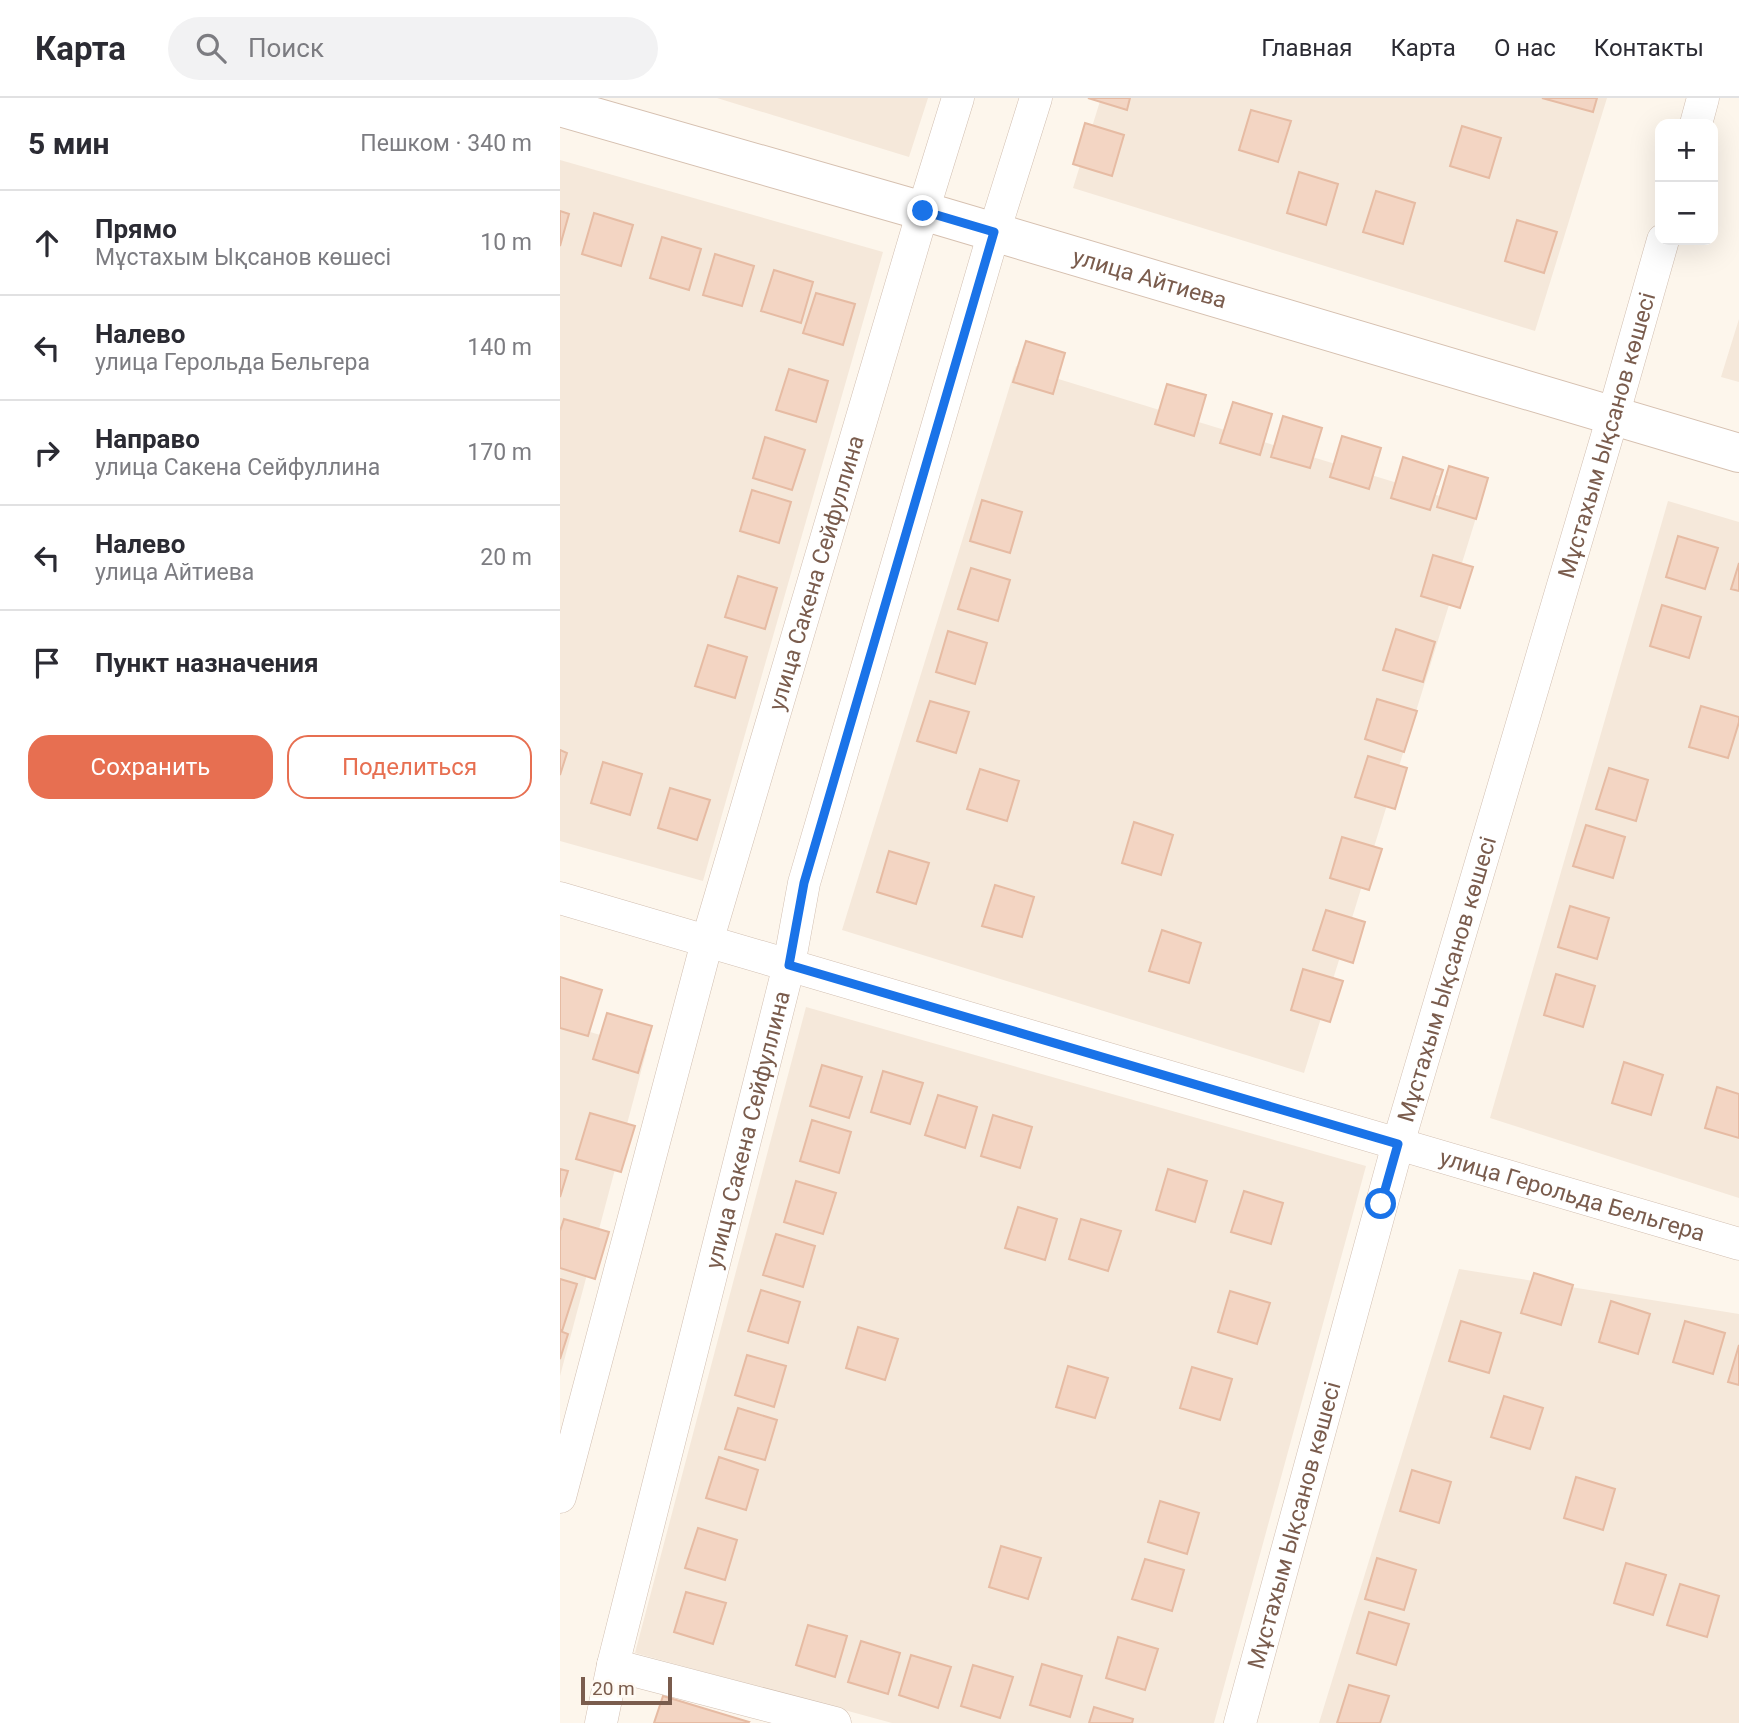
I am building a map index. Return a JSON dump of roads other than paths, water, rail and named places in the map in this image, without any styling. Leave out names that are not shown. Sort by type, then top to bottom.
[{"type":"street","name":"улица Сакена Сейфуллина","points":[[560,1497],[707,942],[958,98]]},
{"type":"street","name":"улица Сакена Сейфуллина","points":[[601,1723],[613,1665],[789,965],[804,883],[994,232],[1036,98]]},
{"type":"street","points":[[1697,119],[1703,98]]},
{"type":"street","name":"улица Айтиева","points":[[560,107],[923,211],[1739,453]]},
{"type":"street","name":"Мұстахым Ықсанов көшесі","points":[[1240,1723],[1398,1144],[1662,245]]},
{"type":"street","name":"улица Герольда Бельгера","points":[[560,898],[1739,1244]]},
{"type":"street","points":[[613,1665],[835,1723]]}]
